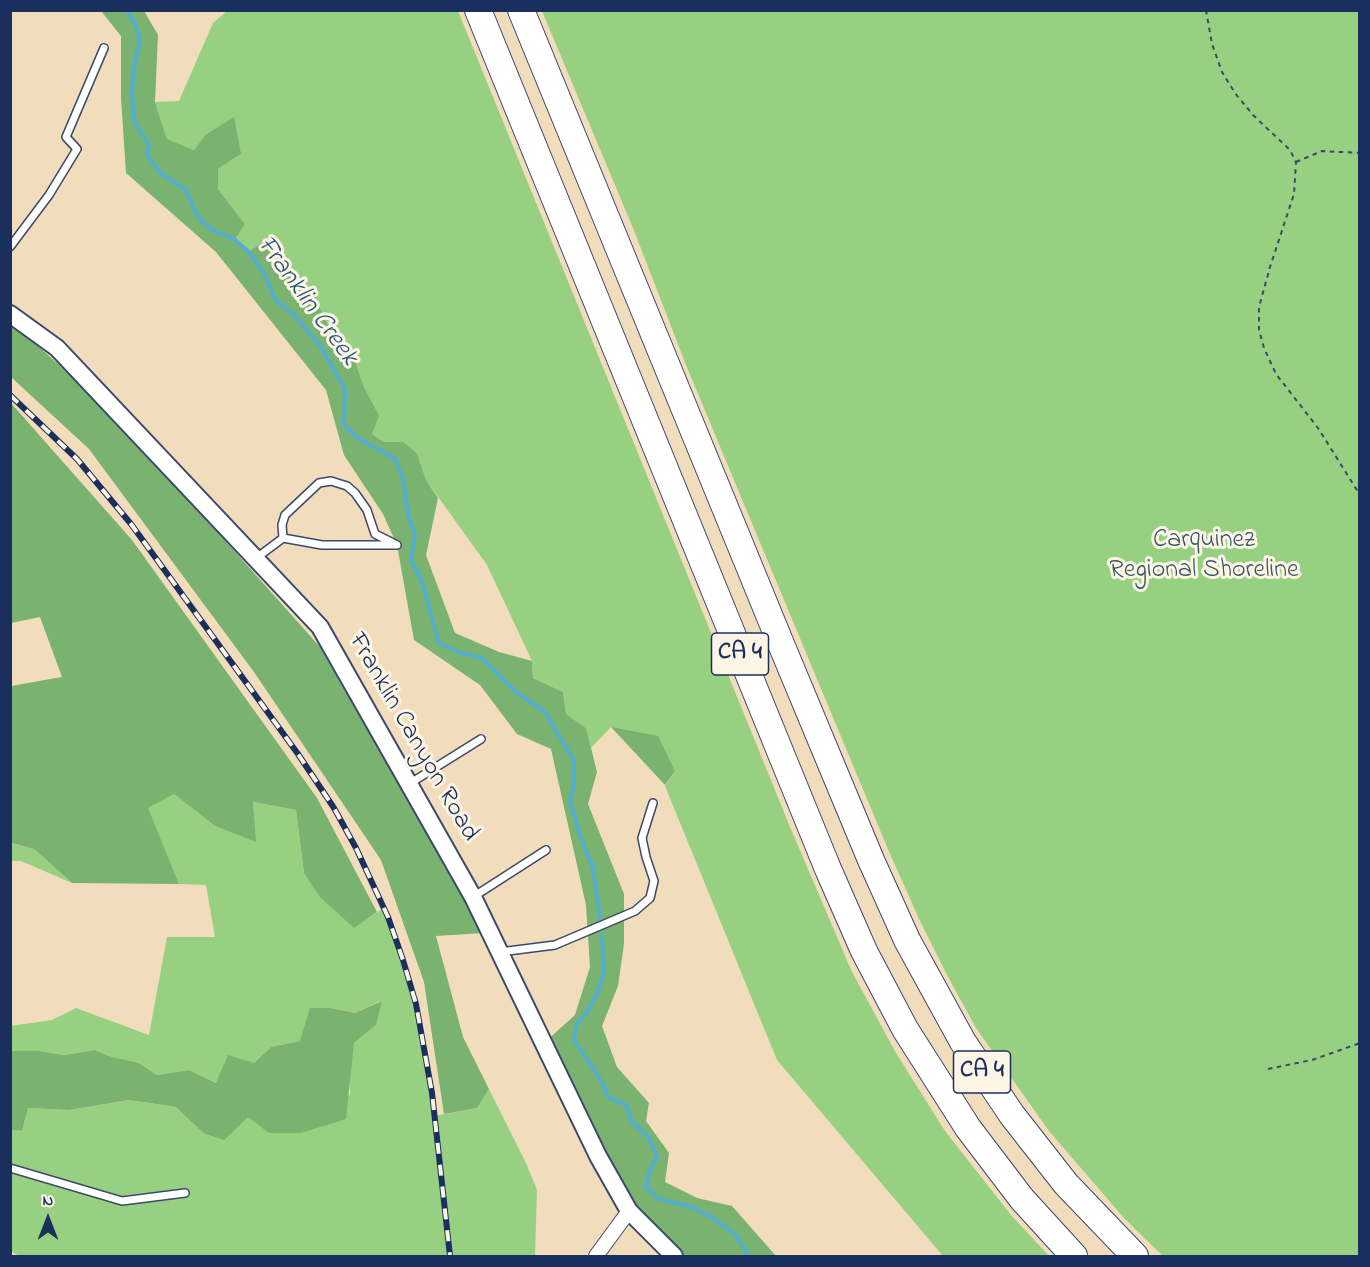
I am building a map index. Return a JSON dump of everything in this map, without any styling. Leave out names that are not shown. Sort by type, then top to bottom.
[{"type":"highway","name":"CA 4","points":[[478,10],[819,848],[864,951],[905,1029],[968,1128],[1022,1199],[1074,1257]]},
{"type":"highway","name":"CA 4","points":[[521,10],[781,644],[907,940],[953,1025],[1012,1115],[1066,1184],[1135,1257]]},
{"type":"street","name":"Franklin Canyon Road","points":[[10,314],[57,348],[320,627],[473,897],[598,1156],[629,1211],[674,1257]]},
{"type":"street","points":[[596,1257],[629,1211]]},
{"type":"lane","points":[[10,247],[49,195],[77,149],[66,137],[104,48]]},
{"type":"lane","points":[[255,559],[283,538],[322,545],[397,545],[375,534],[367,510],[355,493],[347,486],[331,481],[320,483],[285,515],[282,525],[283,538]]},
{"type":"lane","points":[[409,784],[481,739]]},
{"type":"lane","points":[[500,952],[555,945],[635,911],[651,898],[654,881],[642,838],[653,803]]},
{"type":"lane","points":[[473,897],[546,850]]},
{"type":"lane","points":[[10,1168],[122,1202],[185,1192]]},
{"type":"path","points":[[1206,10],[1212,44],[1222,72],[1253,115],[1290,150],[1296,162],[1294,194],[1269,267],[1259,307],[1264,348],[1276,374],[1318,428],[1359,495]]},
{"type":"path","points":[[1296,162],[1322,151],[1359,153]]},
{"type":"path","points":[[1268,1069],[1312,1060],[1359,1043]]},
{"type":"green space","points":[[101,11],[144,11],[158,35],[155,102],[167,139],[194,150],[205,135],[234,117],[241,154],[218,169],[218,189],[245,224],[235,239],[249,252],[271,236],[291,275],[291,297],[315,297],[333,337],[354,358],[364,387],[379,416],[372,434],[384,442],[403,442],[417,453],[426,480],[438,498],[426,555],[455,633],[499,652],[532,661],[533,678],[563,692],[566,714],[586,728],[597,772],[588,804],[624,894],[624,944],[618,986],[602,1026],[617,1067],[649,1103],[646,1121],[669,1153],[665,1182],[697,1198],[732,1206],[776,1256],[674,1256],[629,1211],[544,1043],[575,1015],[590,967],[586,905],[551,749],[517,734],[480,685],[414,640],[397,545],[383,514],[344,455],[326,390],[216,252],[126,173],[121,98],[121,36]]},
{"type":"green space","points":[[227,11],[458,11],[790,827],[852,972],[896,1053],[945,1131],[1011,1215],[1049,1256],[943,1256],[777,1060],[665,786],[675,771],[611,727],[591,748],[586,728],[566,714],[563,692],[533,678],[532,661],[487,565],[426,480],[417,453],[403,443],[384,442],[372,434],[364,387],[354,358],[291,297],[291,275],[249,252],[234,239],[245,224],[218,189],[218,169],[241,154],[205,135],[194,150],[167,139],[155,102],[179,101],[213,23]]},
{"type":"green space","name":"Carquinez Regional Shoreline","points":[[542,11],[1359,11],[1359,1256],[1163,1256],[1124,1218],[1049,1131],[976,1028],[920,921],[890,854],[686,365],[633,228]]},
{"type":"green space","points":[[10,321],[106,407],[320,647],[483,933],[436,936],[463,1037],[489,1089],[477,1108],[444,1114],[424,982],[381,860],[254,672],[89,449],[11,377]]},
{"type":"green space","points":[[10,402],[132,540],[317,798],[377,912],[354,928],[320,897],[304,873],[296,810],[253,802],[256,842],[215,826],[174,794],[148,808],[179,884],[72,883],[34,849],[11,843],[11,686],[62,677],[40,617],[11,623]]},
{"type":"green space","points":[[611,727],[658,736],[675,771],[665,785]]},
{"type":"green space","points":[[174,794],[215,826],[255,841],[253,802],[296,810],[304,873],[354,927],[384,908],[416,1004],[435,1116],[477,1108],[489,1089],[537,1190],[535,1256],[19,1256],[11,1251],[11,1130],[22,1131],[28,1108],[69,1110],[129,1100],[176,1107],[203,1133],[248,1116],[270,1133],[350,1095],[350,1066],[354,1043],[376,1025],[381,1001],[355,1013],[331,1008],[300,1041],[271,1047],[254,1063],[216,1083],[189,1070],[157,1075],[139,1063],[95,1050],[64,1055],[40,1051],[11,1052],[10,1026],[52,1020],[76,1008],[149,1035],[167,937],[215,937],[206,885],[179,884],[147,808]]},
{"type":"green space","points":[[10,843],[34,849],[72,883],[21,861],[11,861]]},
{"type":"green space","points":[[382,1001],[376,1025],[354,1043],[346,1119],[301,1133],[269,1133],[248,1117],[224,1140],[203,1133],[176,1107],[129,1100],[69,1110],[28,1108],[22,1131],[11,1130],[12,1051],[40,1051],[64,1055],[95,1050],[139,1063],[157,1075],[189,1070],[216,1083],[228,1055],[254,1063],[271,1047],[300,1041],[310,1008],[331,1008],[355,1013]]},
{"type":"waterway","name":"Franklin Creek","points":[[126,10],[135,23],[140,41],[132,90],[134,121],[149,145],[147,154],[159,172],[186,190],[197,216],[212,230],[234,239],[249,252],[265,275],[275,299],[295,316],[321,347],[345,389],[344,425],[358,438],[395,459],[403,478],[408,515],[415,534],[411,560],[422,582],[439,643],[461,653],[482,658],[516,692],[545,712],[574,761],[574,785],[570,801],[593,868],[600,918]]},
{"type":"waterway","name":"Franklin Creek","points":[[602,936],[604,973],[596,996],[587,1012],[577,1023],[574,1040],[601,1080],[608,1097],[626,1105],[632,1122],[649,1138],[657,1157],[649,1172],[646,1187],[659,1199],[692,1207],[711,1217],[735,1234],[749,1256]]},
{"type":"railway","points":[[10,395],[77,459],[131,524],[298,754],[334,808],[356,848],[388,917],[416,1004],[432,1093],[450,1256]]}]
